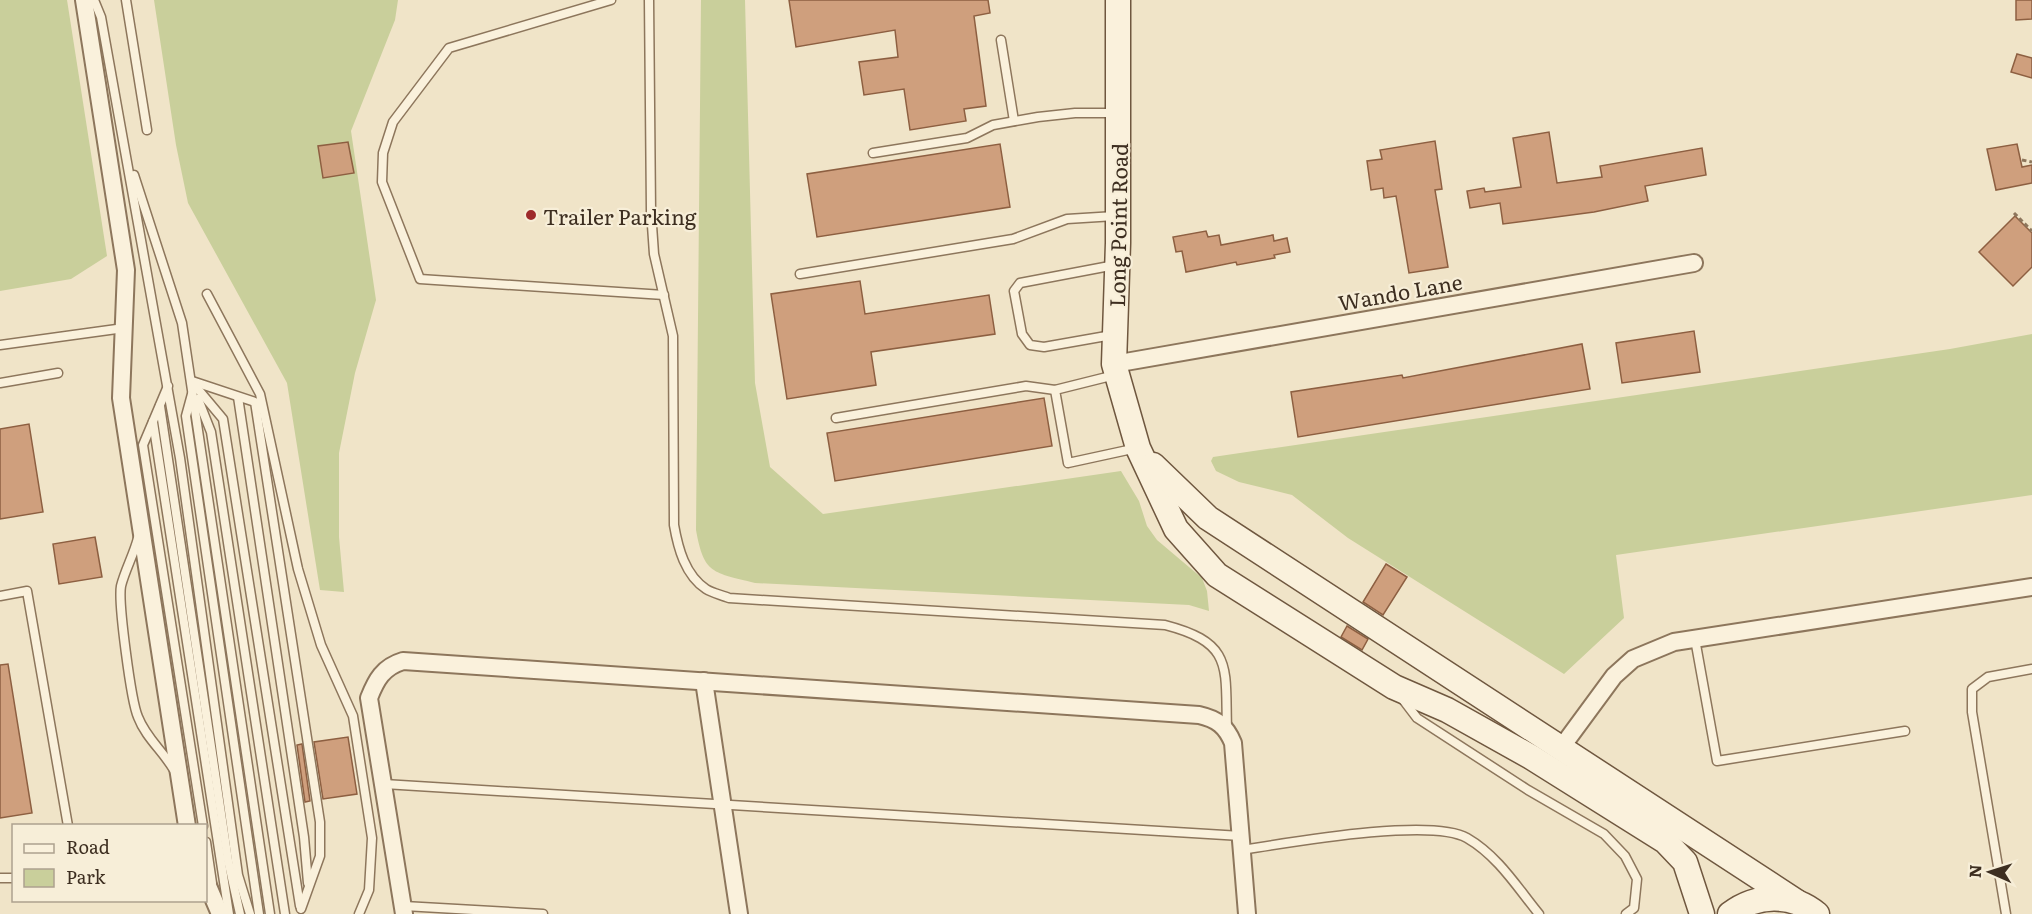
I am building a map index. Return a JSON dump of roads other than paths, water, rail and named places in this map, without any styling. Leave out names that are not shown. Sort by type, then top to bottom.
[{"type":"main road","name":"Long Point Road","points":[[1118,0],[1116,369],[1138,448],[1176,529],[1217,575],[1394,687],[1447,710],[1532,757],[1665,841],[1685,862],[1702,914]]},
{"type":"main road","points":[[1138,448],[1169,483],[1208,518],[1807,908]]},
{"type":"main road","points":[[1730,914],[1759,900],[1772,898],[1807,908]]},
{"type":"street","points":[[84,0],[126,270],[121,398],[187,824]]},
{"type":"street","name":"Wando Lane","points":[[1116,369],[1694,263]]},
{"type":"street","points":[[1561,748],[1614,676],[1633,659],[1674,642],[2032,587]]},
{"type":"street","points":[[404,910],[369,698],[376,680],[392,664],[403,661],[1199,715],[1214,718],[1227,730],[1233,743],[1247,914]]},
{"type":"street","points":[[704,681],[739,914]]},
{"type":"street","points":[[207,883],[222,911]]},
{"type":"lane","points":[[94,0],[101,17],[168,386],[238,875],[250,914]]},
{"type":"lane","points":[[126,0],[147,130]]},
{"type":"lane","points":[[610,0],[449,48],[393,122],[383,153],[382,182],[420,279],[664,295]]},
{"type":"lane","points":[[649,0],[651,211],[654,254],[673,336],[674,525],[678,550],[686,567],[705,589],[729,598],[1165,625],[1193,632],[1209,642],[1221,658],[1225,674],[1227,730]]},
{"type":"lane","points":[[1001,40],[1014,121]]},
{"type":"lane","points":[[873,153],[967,138],[993,125],[1014,121],[1075,113],[1118,113]]},
{"type":"lane","points":[[124,143],[182,323],[270,914]]},
{"type":"lane","points":[[800,274],[1013,239],[1067,219],[1118,216]]},
{"type":"lane","points":[[1115,334],[1044,347],[1030,345],[1022,334],[1014,291],[1020,283],[1118,264]]},
{"type":"lane","points":[[207,294],[261,394],[298,569],[321,645],[353,716],[372,838],[369,890],[359,914]]},
{"type":"lane","points":[[0,345],[124,328]]},
{"type":"lane","points":[[836,418],[1026,386],[1055,390],[1116,369]]},
{"type":"lane","points":[[0,383],[58,373]]},
{"type":"lane","points":[[168,386],[143,446],[203,824]]},
{"type":"lane","points":[[192,386],[255,402],[320,822],[320,856],[301,911]]},
{"type":"lane","points":[[192,386],[223,419],[301,911]]},
{"type":"lane","points":[[192,386],[186,416],[259,914]]},
{"type":"lane","points":[[192,386],[211,432],[285,914]]},
{"type":"lane","points":[[1055,390],[1068,463],[1138,448]]},
{"type":"lane","points":[[238,397],[304,837],[308,888]]},
{"type":"lane","points":[[160,406],[228,860],[240,914]]},
{"type":"lane","points":[[153,422],[222,911]]},
{"type":"lane","points":[[141,526],[121,585],[120,604],[125,638],[137,716],[148,738],[164,753],[179,779]]},
{"type":"lane","points":[[0,596],[27,591],[68,824]]},
{"type":"lane","points":[[1695,639],[1717,761],[1905,730]]},
{"type":"lane","points":[[2006,914],[1972,712],[1972,689],[1988,677],[2032,669]]},
{"type":"lane","points":[[1394,687],[1417,718],[1528,790],[1604,834],[1625,856],[1637,879],[1634,908],[1626,914]]},
{"type":"lane","points":[[384,784],[722,805],[1241,843],[1404,830],[1440,830],[1466,837],[1498,862],[1539,914]]},
{"type":"lane","points":[[207,846],[222,911]]},
{"type":"lane","points":[[404,910],[543,914]]},
{"type":"place","name":"Trailer Parking","points":[[531,215]]}]
